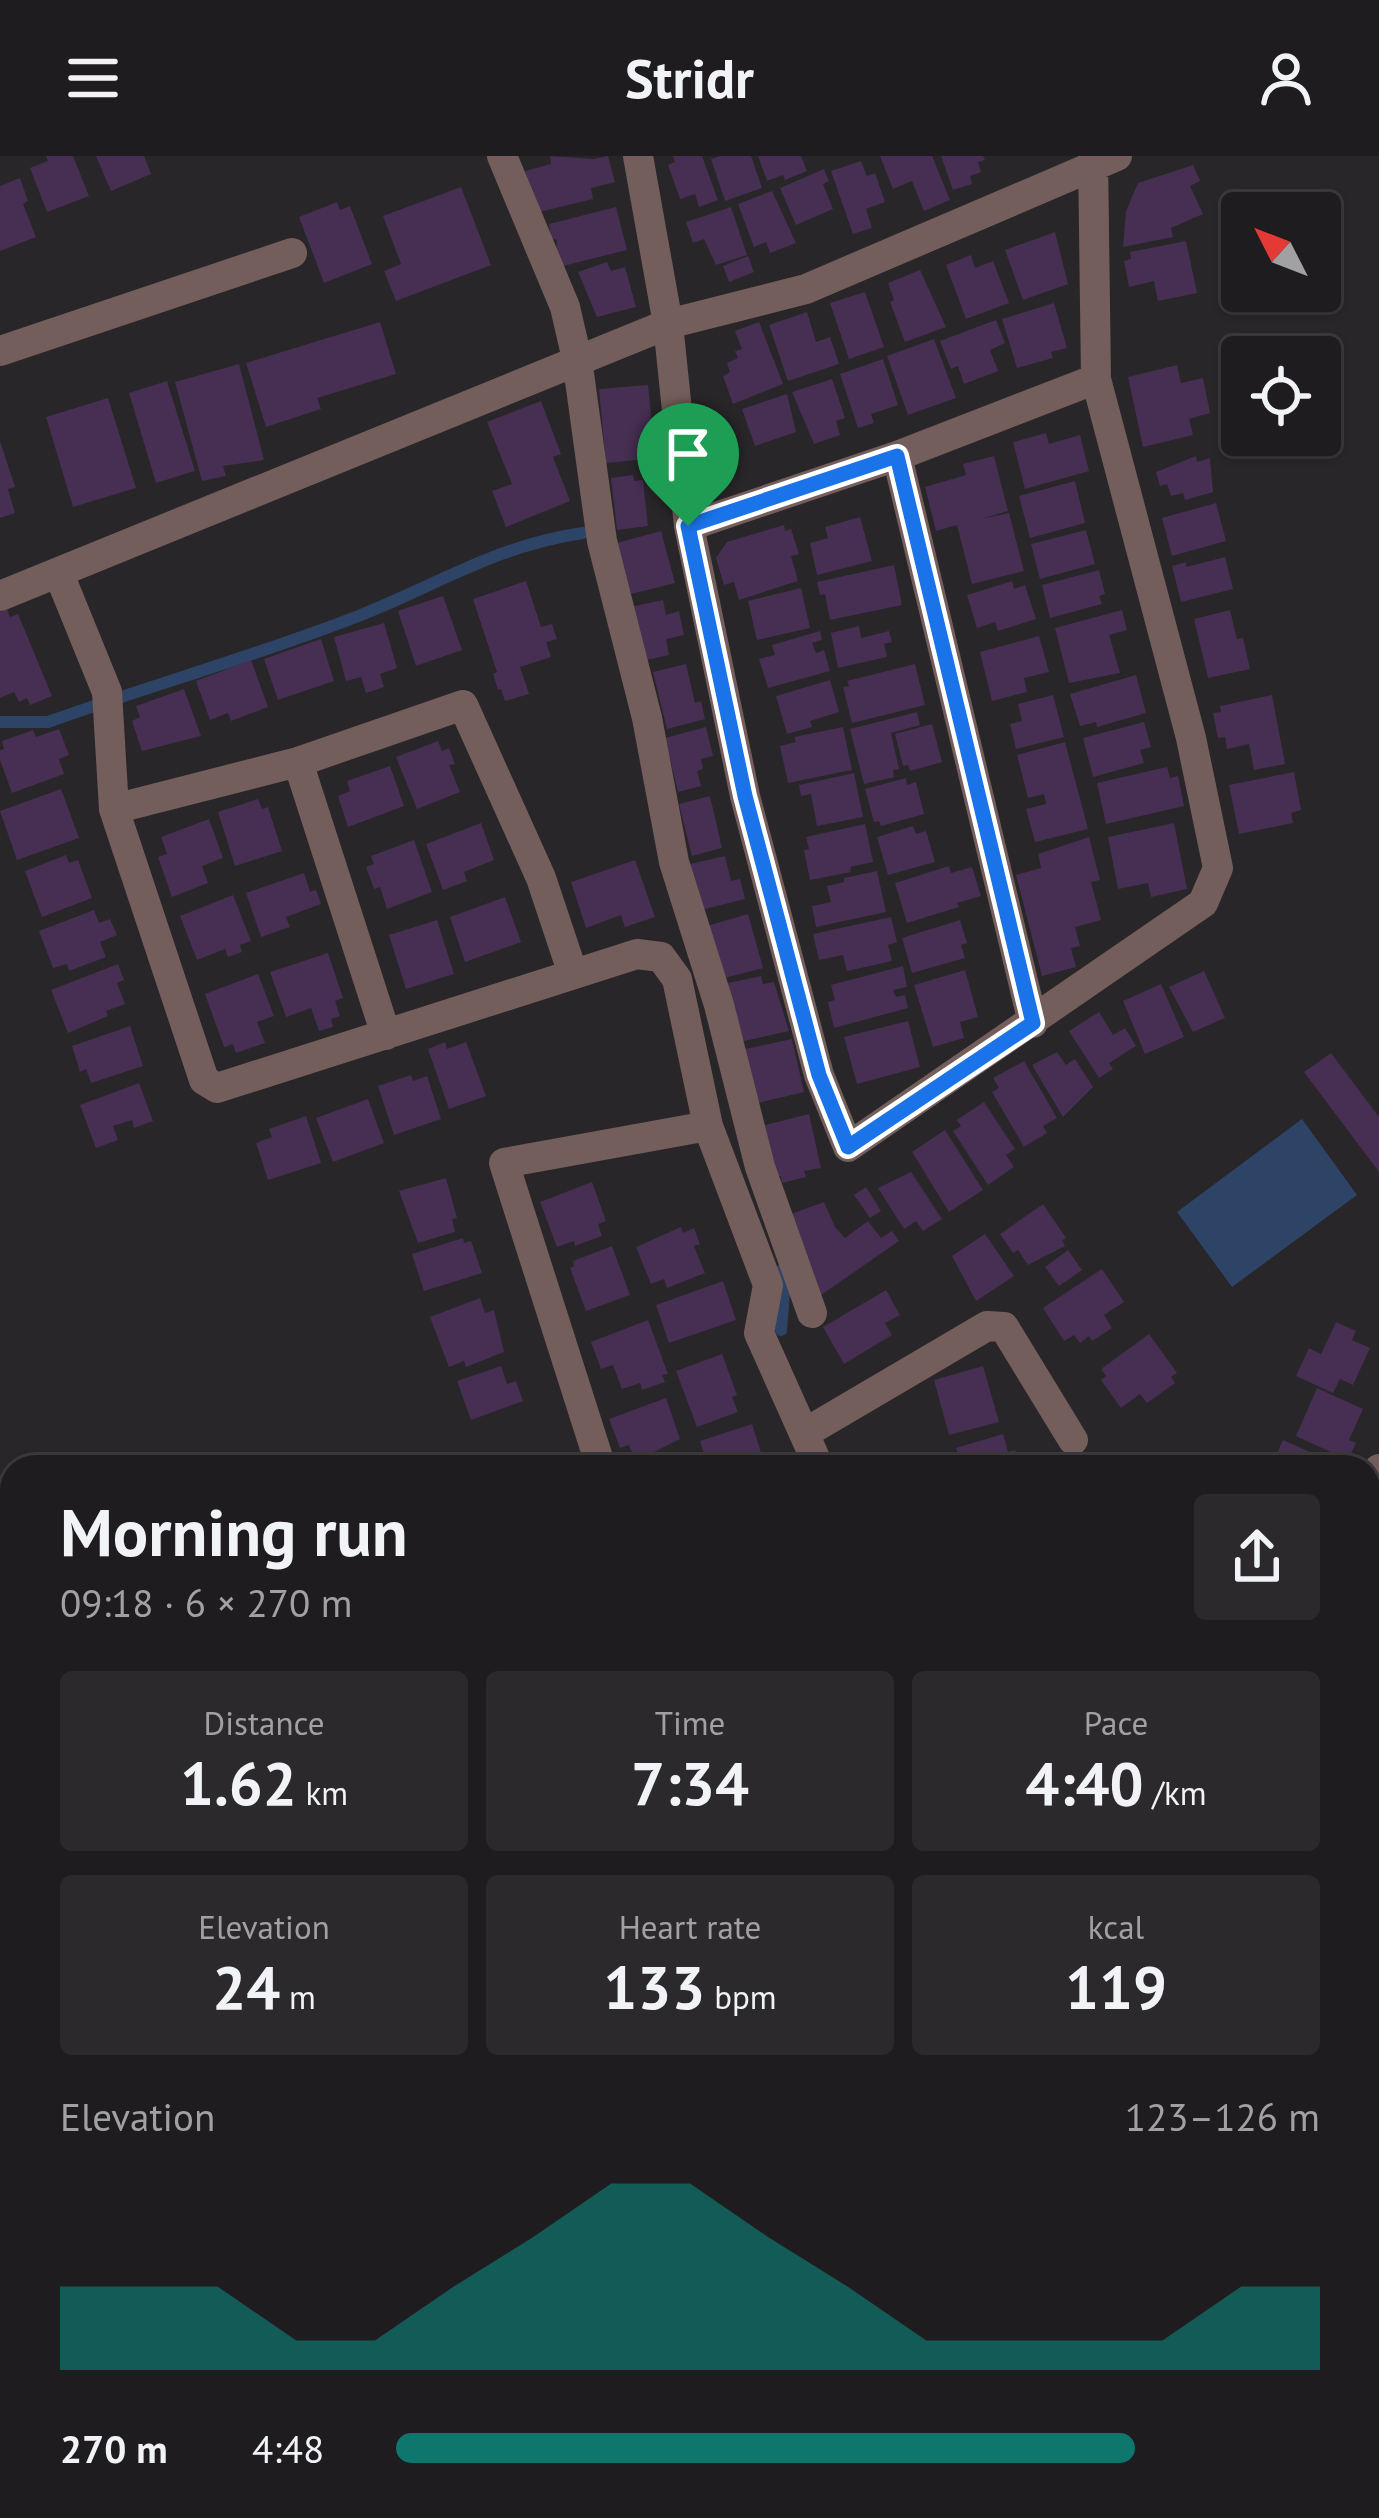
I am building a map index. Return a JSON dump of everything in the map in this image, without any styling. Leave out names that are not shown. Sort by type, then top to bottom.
[{"type":"street","points":[[502,156],[559,290],[577,359],[602,542],[647,718],[674,862],[719,1005],[760,1167],[812,1313]]},
{"type":"street","points":[[0,596],[668,324],[806,289],[1102,158],[1096,379],[1191,738],[1218,868],[1203,902],[1033,1023],[848,1147],[819,1075],[745,796],[688,526],[668,324],[638,156]]},
{"type":"street","points":[[0,351],[292,253]]},
{"type":"street","points":[[688,526],[897,456],[1096,379]]},
{"type":"street","points":[[897,456],[1033,1023]]},
{"type":"street","points":[[59,574],[107,692],[114,809],[205,1080],[217,1088],[637,954],[662,957],[676,979],[708,1126],[768,1285],[759,1333],[814,1455]]},
{"type":"street","points":[[114,809],[298,762],[463,705],[541,878],[573,974]]},
{"type":"street","points":[[298,762],[386,1035]]},
{"type":"street","points":[[597,1455],[505,1162],[708,1126]]},
{"type":"street","points":[[805,1433],[987,1326],[1004,1328],[1073,1440]]},
{"type":"water","points":[[1302,1119],[1357,1195],[1232,1287],[1177,1212]]},
{"type":"building","points":[[46,156],[73,156],[89,196],[47,212],[30,168],[48,161]]},
{"type":"building","points":[[96,156],[144,156],[151,174],[111,191]]},
{"type":"building","points":[[550,156],[608,156],[615,182],[591,188],[593,199],[535,213],[525,171],[551,164]]},
{"type":"building","points":[[673,156],[702,156],[718,200],[699,207],[695,194],[680,199],[668,165],[675,162]]},
{"type":"building","points":[[751,156],[762,188],[725,201],[711,159]]},
{"type":"building","points":[[758,156],[801,156],[807,171],[767,181]]},
{"type":"building","points":[[880,156],[932,156],[950,200],[924,211],[912,181],[893,189]]},
{"type":"building","points":[[941,156],[983,156],[985,160],[978,162],[981,172],[970,176],[972,184],[953,190]]},
{"type":"building","points":[[861,161],[867,176],[875,173],[885,202],[866,209],[872,228],[853,234],[831,171]]},
{"type":"building","points":[[1193,165],[1200,181],[1190,186],[1203,214],[1171,228],[1173,237],[1123,247],[1126,211],[1138,183]]},
{"type":"building","points":[[824,169],[829,181],[823,184],[833,209],[796,225],[780,188]]},
{"type":"building","points":[[20,178],[28,201],[23,204],[36,237],[0,251],[0,186]]},
{"type":"building","points":[[461,187],[491,265],[396,301],[384,271],[401,264],[383,216]]},
{"type":"building","points":[[772,191],[796,243],[770,253],[766,242],[754,247],[738,204]]},
{"type":"building","points":[[337,202],[340,210],[350,206],[372,264],[324,283],[299,217]]},
{"type":"building","points":[[616,207],[627,250],[555,268],[557,240],[551,238],[549,224]]},
{"type":"building","points":[[731,207],[747,255],[716,265],[704,239],[693,243],[686,222]]},
{"type":"building","points":[[1055,232],[1068,284],[1023,300],[1005,250]]},
{"type":"building","points":[[1186,241],[1197,293],[1158,301],[1154,281],[1129,287],[1124,261],[1131,259],[1130,252]]},
{"type":"building","points":[[971,255],[975,268],[993,261],[1009,303],[966,319],[946,265]]},
{"type":"building","points":[[748,256],[754,272],[729,282],[723,266]]},
{"type":"building","points":[[607,262],[611,271],[625,267],[636,307],[597,317],[578,272]]},
{"type":"building","points":[[920,270],[946,327],[905,342],[888,283]]},
{"type":"building","points":[[865,292],[884,347],[849,359],[830,303]]},
{"type":"building","points":[[1054,303],[1067,348],[1051,352],[1053,358],[1017,368],[1002,319]]},
{"type":"building","points":[[807,312],[816,342],[830,337],[839,364],[788,381],[769,325]]},
{"type":"building","points":[[996,320],[1005,343],[990,350],[998,371],[964,384],[958,366],[951,369],[940,341]]},
{"type":"building","points":[[380,322],[396,374],[317,398],[321,409],[266,427],[246,363]]},
{"type":"building","points":[[759,322],[783,384],[733,404],[723,376],[730,372],[727,363],[738,358],[735,351],[742,349],[735,331]]},
{"type":"building","points":[[934,339],[956,398],[908,415],[887,356]]},
{"type":"building","points":[[883,359],[898,405],[871,414],[874,423],[858,428],[840,374]]},
{"type":"building","points":[[239,364],[264,460],[223,466],[226,476],[202,481],[175,382]]},
{"type":"building","points":[[1177,365],[1181,383],[1203,378],[1210,413],[1189,419],[1193,435],[1143,447],[1128,377]]},
{"type":"building","points":[[832,379],[845,418],[836,421],[840,435],[814,444],[792,392]]},
{"type":"building","points":[[167,381],[195,471],[156,483],[129,393]]},
{"type":"building","points":[[648,385],[653,435],[646,436],[648,459],[606,463],[599,389]]},
{"type":"building","points":[[787,394],[796,432],[755,446],[742,409]]},
{"type":"building","points":[[108,398],[136,488],[73,507],[46,417]]},
{"type":"building","points":[[541,401],[561,454],[553,457],[570,501],[506,527],[492,491],[512,484],[487,422]]},
{"type":"building","points":[[1046,433],[1049,444],[1080,435],[1089,471],[1025,489],[1013,442]]},
{"type":"building","points":[[0,441],[15,487],[8,489],[15,513],[0,518]]},
{"type":"building","points":[[994,456],[1008,511],[981,519],[1009,513],[1024,571],[972,584],[957,525],[936,531],[925,487],[966,475],[963,464]]},
{"type":"building","points":[[1196,456],[1197,462],[1210,458],[1213,492],[1185,500],[1183,493],[1171,496],[1167,484],[1160,486],[1156,472]]},
{"type":"building","points":[[633,475],[634,481],[643,480],[648,526],[617,530],[611,478]]},
{"type":"building","points":[[1075,481],[1085,523],[1030,538],[1019,496]]},
{"type":"building","points":[[1216,503],[1226,541],[1172,556],[1162,518]]},
{"type":"building","points":[[860,517],[872,561],[817,575],[810,543],[828,538],[825,527]]},
{"type":"building","points":[[784,525],[785,531],[791,529],[799,554],[791,556],[798,581],[739,600],[734,582],[724,585],[716,558],[727,542]]},
{"type":"building","points":[[1086,530],[1095,564],[1040,579],[1031,544]]},
{"type":"building","points":[[661,531],[675,583],[631,594],[617,543]]},
{"type":"building","points":[[1225,557],[1233,589],[1181,602],[1172,566]]},
{"type":"building","points":[[894,565],[902,605],[830,620],[825,594],[820,595],[817,582]]},
{"type":"building","points":[[1099,570],[1105,594],[1099,596],[1102,604],[1050,618],[1042,585]]},
{"type":"building","points":[[526,581],[541,627],[552,624],[557,639],[546,642],[551,657],[520,667],[529,694],[505,701],[473,599]]},
{"type":"building","points":[[1012,581],[1014,589],[1025,585],[1036,619],[998,631],[995,622],[977,628],[967,595]]},
{"type":"building","points":[[801,588],[810,628],[757,640],[748,601]]},
{"type":"building","points":[[443,596],[462,650],[416,666],[398,611]]},
{"type":"building","points":[[663,600],[666,615],[679,611],[684,635],[666,639],[669,655],[642,661],[630,607]]},
{"type":"building","points":[[7,609],[10,617],[18,614],[52,696],[30,705],[27,698],[19,702],[14,692],[0,698],[0,612]]},
{"type":"building","points":[[1122,610],[1127,630],[1109,635],[1120,673],[1069,683],[1055,628]]},
{"type":"building","points":[[1230,610],[1250,669],[1208,678],[1194,619]]},
{"type":"building","points":[[384,623],[397,668],[380,674],[384,687],[366,693],[361,677],[346,681],[334,637]]},
{"type":"building","points":[[859,626],[861,638],[889,631],[892,642],[884,644],[887,657],[838,668],[831,633]]},
{"type":"building","points":[[820,631],[822,640],[812,643],[816,653],[824,650],[830,671],[768,688],[759,659],[775,655],[772,645]]},
{"type":"building","points":[[1039,636],[1049,672],[1024,678],[1027,692],[992,701],[980,652]]},
{"type":"building","points":[[321,639],[334,681],[278,700],[264,659]]},
{"type":"building","points":[[251,660],[268,707],[231,721],[228,713],[210,720],[196,681]]},
{"type":"building","points":[[686,664],[695,703],[701,701],[705,719],[667,729],[653,672]]},
{"type":"building","points":[[915,664],[925,705],[852,723],[843,687],[849,686],[847,681]]},
{"type":"building","points":[[1136,675],[1146,713],[1097,727],[1096,722],[1080,726],[1070,694]]},
{"type":"building","points":[[830,680],[839,712],[787,734],[776,696]]},
{"type":"building","points":[[184,689],[201,736],[142,751],[132,721],[140,717],[136,706]]},
{"type":"building","points":[[1053,695],[1064,737],[1016,749],[1010,724],[1022,721],[1018,704]]},
{"type":"building","points":[[1272,695],[1285,764],[1254,770],[1249,744],[1227,749],[1225,737],[1218,738],[1213,713],[1221,712],[1220,706]]},
{"type":"building","points":[[917,712],[920,725],[891,733],[899,769],[893,770],[894,777],[864,784],[850,729]]},
{"type":"building","points":[[1144,722],[1151,747],[1140,750],[1144,763],[1093,777],[1083,738]]},
{"type":"building","points":[[932,724],[942,762],[910,771],[908,765],[903,766],[895,734]]},
{"type":"building","points":[[706,727],[713,756],[701,759],[703,769],[697,771],[701,786],[678,792],[665,738]]},
{"type":"building","points":[[843,727],[852,770],[788,783],[780,746],[796,742],[794,737]]},
{"type":"building","points":[[59,729],[69,755],[59,759],[64,774],[12,793],[0,760],[2,741],[33,730],[36,737]]},
{"type":"building","points":[[438,741],[442,751],[449,748],[455,764],[449,765],[460,792],[417,809],[396,757]]},
{"type":"building","points":[[1065,742],[1088,829],[1035,842],[1026,809],[1046,804],[1044,794],[1028,798],[1017,755]]},
{"type":"building","points":[[390,766],[404,806],[348,827],[338,796],[350,791],[347,781]]},
{"type":"building","points":[[1167,767],[1170,778],[1178,776],[1184,806],[1106,824],[1097,783]]},
{"type":"building","points":[[1294,772],[1301,810],[1291,813],[1293,823],[1239,834],[1229,785]]},
{"type":"building","points":[[854,773],[863,817],[817,826],[811,794],[801,796],[799,785]]},
{"type":"building","points":[[906,778],[907,785],[916,782],[924,814],[881,826],[874,822],[865,789]]},
{"type":"building","points":[[61,789],[79,838],[17,860],[0,811]]},
{"type":"building","points":[[710,796],[722,848],[692,856],[679,804]]},
{"type":"building","points":[[258,799],[262,809],[268,807],[282,851],[235,866],[218,812]]},
{"type":"building","points":[[209,819],[223,858],[202,866],[208,883],[172,897],[158,857],[167,854],[161,837]]},
{"type":"building","points":[[481,823],[494,860],[464,872],[467,881],[443,890],[426,844]]},
{"type":"building","points":[[1174,823],[1187,889],[1151,897],[1148,883],[1118,889],[1108,837]]},
{"type":"building","points":[[865,824],[873,862],[810,880],[806,837]]},
{"type":"building","points":[[913,826],[916,834],[926,831],[935,862],[888,875],[877,837]]},
{"type":"building","points":[[1089,837],[1100,880],[1091,882],[1101,920],[1075,927],[1080,946],[1071,948],[1076,967],[1042,976],[1016,875],[1041,868],[1038,854]]},
{"type":"building","points":[[414,840],[432,892],[387,909],[366,867],[374,864],[371,856]]},
{"type":"building","points":[[66,855],[69,863],[78,860],[92,898],[42,917],[25,871]]},
{"type":"building","points":[[725,856],[731,881],[740,879],[745,899],[701,910],[690,864]]},
{"type":"building","points":[[635,860],[655,917],[625,927],[621,915],[586,928],[571,882]]},
{"type":"building","points":[[949,866],[951,873],[972,867],[981,896],[907,923],[895,883]]},
{"type":"building","points":[[877,871],[886,912],[816,927],[812,906],[831,902],[827,886]]},
{"type":"building","points":[[304,873],[310,892],[316,890],[321,904],[286,917],[290,927],[261,937],[246,893]]},
{"type":"building","points":[[233,895],[251,941],[240,945],[242,952],[228,957],[225,949],[197,960],[180,916]]},
{"type":"building","points":[[505,897],[521,942],[465,962],[450,917]]},
{"type":"building","points":[[94,910],[99,923],[110,919],[117,935],[100,942],[106,957],[69,971],[67,964],[53,968],[39,931]]},
{"type":"building","points":[[748,914],[763,968],[721,979],[707,926]]},
{"type":"building","points":[[891,917],[897,942],[888,945],[892,961],[847,971],[843,955],[819,960],[813,934]]},
{"type":"building","points":[[437,920],[454,974],[406,989],[389,935]]},
{"type":"building","points":[[960,920],[967,943],[961,945],[965,958],[912,973],[902,938]]},
{"type":"building","points":[[328,953],[343,998],[335,1001],[340,1016],[331,1019],[333,1027],[319,1031],[311,1008],[286,1017],[270,972]]},
{"type":"building","points":[[118,964],[124,980],[117,983],[125,1004],[68,1033],[51,990]]},
{"type":"building","points":[[903,966],[907,987],[893,990],[896,997],[905,995],[908,1008],[834,1028],[828,1002],[835,1000],[831,985]]},
{"type":"building","points":[[965,970],[978,1017],[960,1022],[964,1038],[933,1047],[914,985]]},
{"type":"building","points":[[1204,971],[1225,1018],[1193,1032],[1169,987]]},
{"type":"building","points":[[258,974],[274,1016],[257,1022],[265,1043],[236,1053],[233,1044],[224,1047],[205,994]]},
{"type":"building","points":[[761,976],[763,984],[774,982],[789,1031],[740,1042],[728,983]]},
{"type":"building","points":[[1161,984],[1184,1037],[1145,1054],[1123,1001]]},
{"type":"building","points":[[1099,1012],[1113,1035],[1125,1028],[1136,1046],[1109,1063],[1113,1069],[1099,1078],[1069,1031]]},
{"type":"building","points":[[908,1021],[920,1067],[857,1084],[844,1037]]},
{"type":"building","points":[[130,1026],[143,1066],[91,1083],[86,1069],[80,1072],[72,1046]]},
{"type":"building","points":[[792,1039],[804,1092],[758,1103],[745,1049]]},
{"type":"building","points":[[445,1042],[447,1049],[466,1042],[486,1096],[449,1109],[428,1049]]},
{"type":"building","points":[[1057,1052],[1066,1065],[1075,1059],[1093,1087],[1063,1117],[1032,1065]]},
{"type":"building","points":[[1331,1053],[1379,1117],[1379,1172],[1304,1072]]},
{"type":"building","points":[[1024,1061],[1057,1118],[1043,1126],[1047,1133],[1024,1147],[992,1092],[999,1088],[993,1078]]},
{"type":"building","points":[[411,1075],[413,1081],[427,1076],[441,1119],[394,1135],[378,1086]]},
{"type":"building","points":[[139,1083],[153,1121],[134,1128],[132,1120],[113,1126],[118,1140],[96,1148],[80,1105]]},
{"type":"building","points":[[368,1099],[384,1143],[333,1162],[316,1118]]},
{"type":"building","points":[[984,1102],[1015,1149],[1006,1155],[1014,1167],[988,1185],[953,1131],[961,1126],[957,1120]]},
{"type":"building","points":[[809,1114],[821,1168],[782,1183],[781,1176],[776,1177],[765,1125]]},
{"type":"building","points":[[306,1116],[321,1163],[268,1180],[256,1143],[272,1137],[269,1129]]},
{"type":"building","points":[[945,1130],[983,1190],[949,1212],[912,1152]]},
{"type":"building","points":[[911,1172],[942,1219],[923,1231],[916,1221],[904,1229],[878,1188]]},
{"type":"building","points":[[446,1178],[457,1218],[452,1219],[455,1232],[418,1243],[399,1191]]},
{"type":"building","points":[[592,1182],[606,1221],[598,1224],[602,1236],[557,1247],[540,1202]]},
{"type":"building","points":[[866,1187],[881,1211],[870,1218],[854,1195]]},
{"type":"building","points":[[824,1202],[845,1238],[868,1221],[881,1238],[892,1231],[899,1241],[821,1295],[791,1214]]},
{"type":"building","points":[[1043,1204],[1066,1238],[1062,1240],[1065,1246],[1028,1265],[1000,1234]]},
{"type":"building","points":[[681,1227],[683,1233],[694,1228],[700,1244],[694,1246],[705,1273],[667,1288],[664,1279],[651,1284],[636,1247]]},
{"type":"building","points":[[985,1234],[1014,1276],[976,1301],[952,1256]]},
{"type":"building","points":[[463,1238],[464,1243],[471,1241],[482,1273],[424,1291],[412,1254]]},
{"type":"building","points":[[612,1246],[630,1295],[586,1311],[570,1268],[573,1261]]},
{"type":"building","points":[[1068,1250],[1082,1270],[1059,1286],[1045,1267]]},
{"type":"building","points":[[1102,1269],[1124,1302],[1104,1315],[1112,1328],[1092,1341],[1089,1336],[1080,1343],[1074,1335],[1064,1341],[1043,1308]]},
{"type":"building","points":[[723,1281],[736,1320],[669,1343],[656,1305]]},
{"type":"building","points":[[886,1290],[900,1315],[885,1323],[892,1335],[844,1364],[823,1327]]},
{"type":"building","points":[[480,1298],[485,1313],[494,1310],[504,1352],[466,1367],[464,1361],[449,1367],[430,1317]]},
{"type":"building","points":[[648,1320],[668,1374],[662,1375],[665,1382],[642,1390],[640,1383],[622,1389],[613,1365],[601,1369],[591,1342]]},
{"type":"building","points":[[1336,1322],[1356,1331],[1352,1340],[1370,1348],[1353,1385],[1340,1379],[1333,1393],[1296,1376],[1309,1348],[1321,1354]]},
{"type":"building","points":[[1149,1334],[1177,1373],[1171,1377],[1175,1383],[1147,1403],[1140,1394],[1121,1408],[1101,1380],[1106,1376],[1101,1369]]},
{"type":"building","points":[[722,1354],[738,1412],[697,1427],[676,1371]]},
{"type":"building","points":[[501,1366],[507,1384],[516,1381],[523,1401],[471,1420],[457,1381]]},
{"type":"building","points":[[983,1366],[999,1422],[949,1435],[934,1380]]},
{"type":"building","points":[[1317,1388],[1363,1409],[1349,1440],[1356,1443],[1350,1455],[1337,1455],[1296,1436]]},
{"type":"building","points":[[666,1398],[680,1439],[648,1455],[633,1455],[629,1445],[620,1448],[609,1419]]},
{"type":"building","points":[[752,1424],[762,1455],[704,1455],[700,1441]]},
{"type":"building","points":[[1003,1434],[1008,1452],[1015,1450],[1016,1455],[958,1455],[956,1448]]},
{"type":"building","points":[[1283,1440],[1312,1453],[1311,1455],[1276,1455]]},
{"type":"waterway","points":[[0,722],[48,722],[323,630],[496,556],[583,533]]},
{"type":"waterway","points":[[781,1330],[782,1270]]},
{"type":"route","points":[[897,456],[1033,1023],[848,1147],[819,1075],[745,796],[688,526],[897,456]]}]
